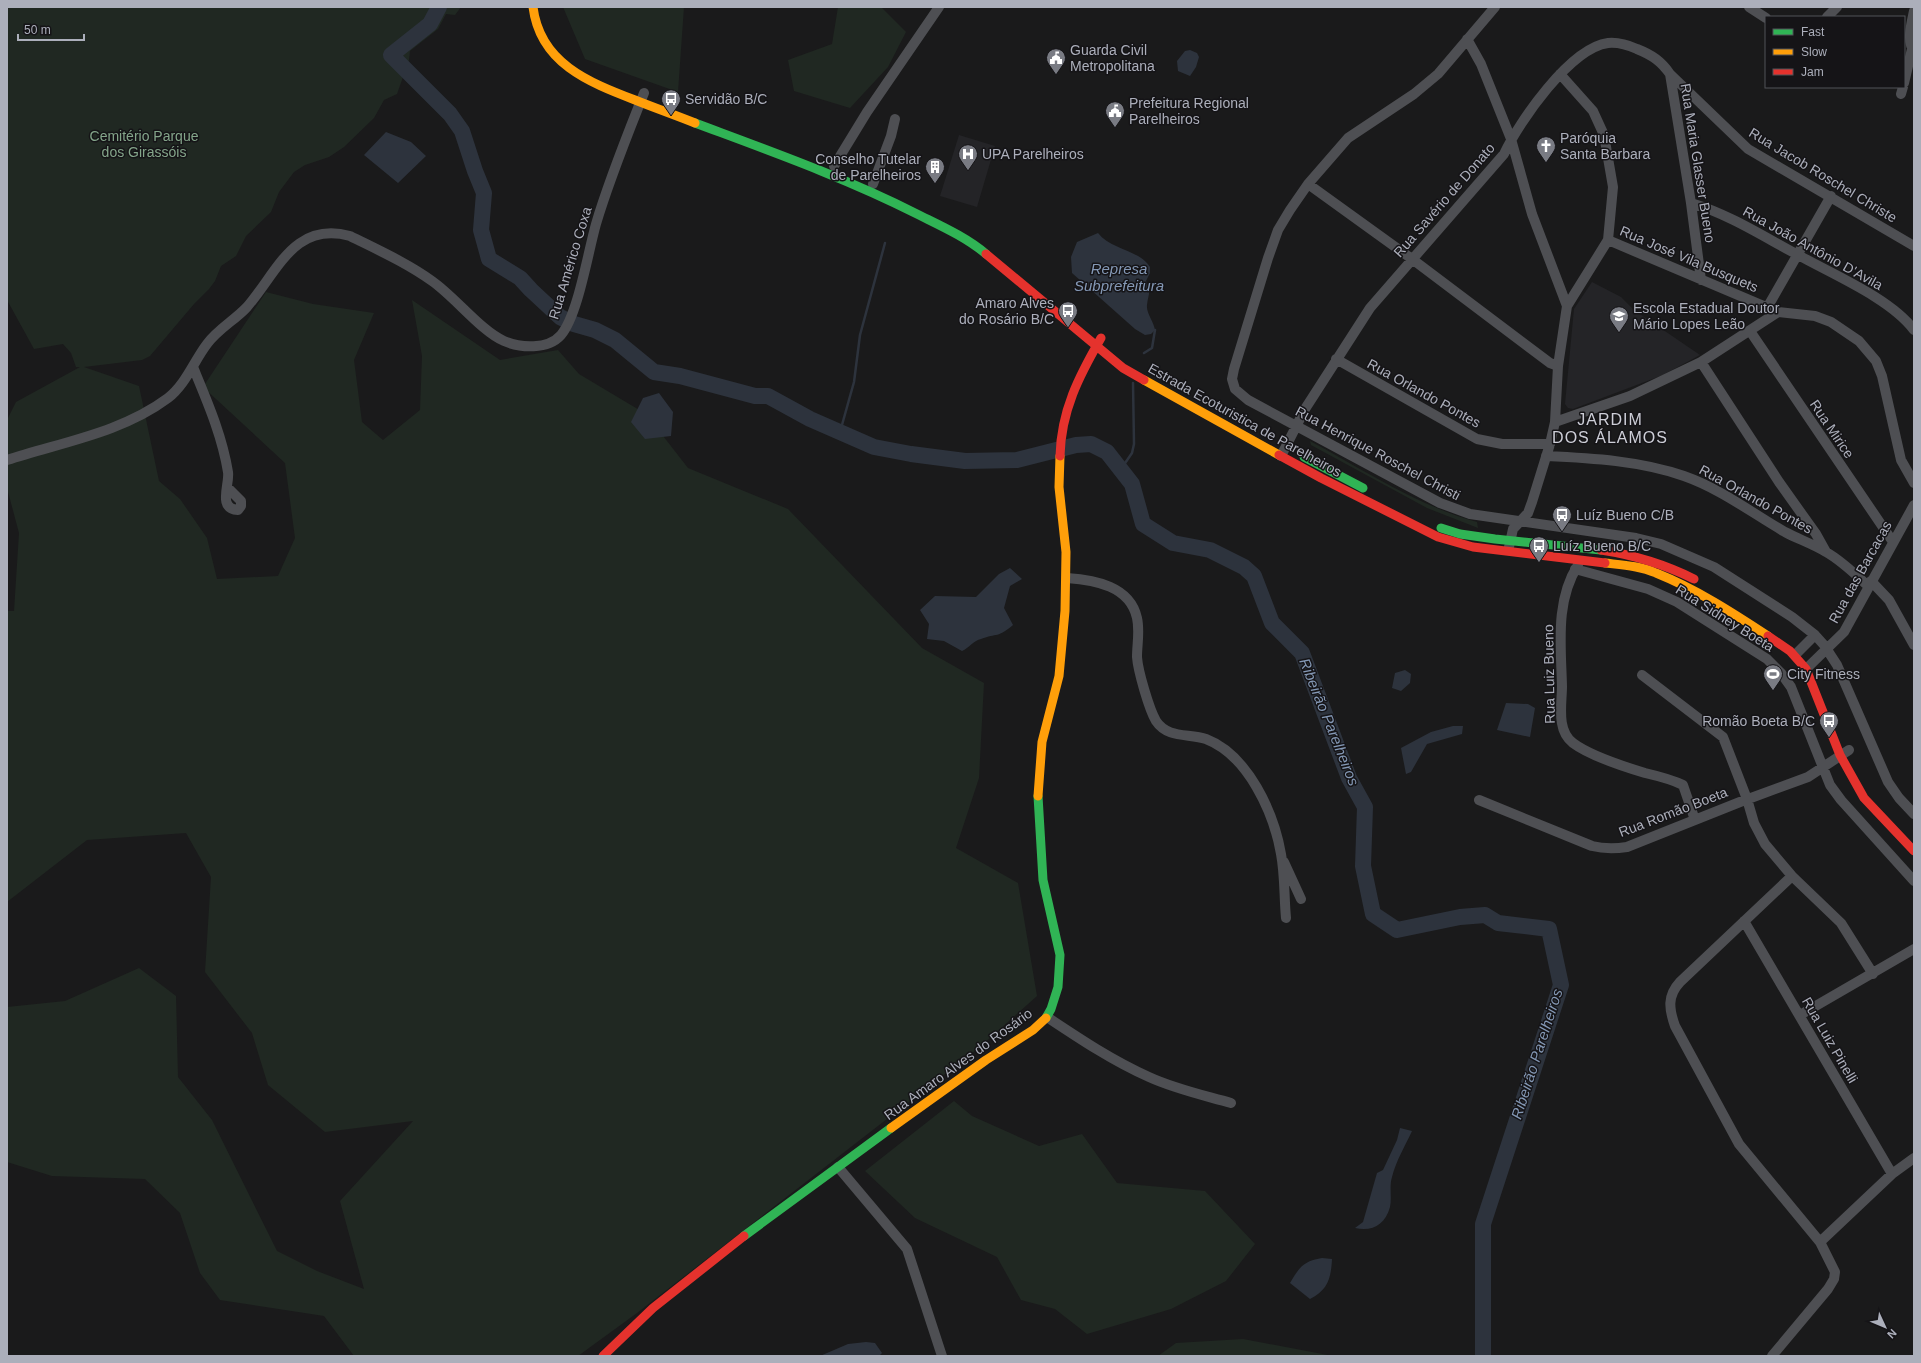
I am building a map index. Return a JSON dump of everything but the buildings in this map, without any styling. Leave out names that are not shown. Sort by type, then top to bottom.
[{"type":"main road","name":"Estrada Ecoturistica de Parelheiros","points":[[533,7],[536,23],[548,48],[561,63],[581,77],[597,86],[690,110]]},
{"type":"main road","points":[[540,7],[548,29],[556,43],[568,55],[587,69],[606,79],[620,84]]},
{"type":"main road","name":"Estrada Ecoturistica de Parelheiros","points":[[633,89],[643,97],[805,157],[834,166],[908,199]]},
{"type":"main road","name":"Estrada Ecoturistica de Parelheiros","points":[[805,157],[933,222],[978,247],[1095,346],[1123,368],[1142,380],[1282,449],[1356,497],[1438,538],[1472,547],[1509,546],[1577,548],[1630,553],[1662,563],[1679,571],[1752,614]]},
{"type":"main road","points":[[990,245],[1124,356]]},
{"type":"main road","name":"Rua Amaro Alves do Rosário","points":[[603,1356],[653,1308],[679,1286],[838,1167],[986,1060],[1023,1037],[1047,1017],[1057,993],[1060,959],[1058,940],[1044,883],[1037,788],[1042,742],[1059,676],[1066,611],[1067,578],[1064,529],[1058,474],[1060,441],[1071,396],[1082,368],[1101,338]]},
{"type":"main road","name":"Estrada Ecoturistica de Parelheiros","points":[[1509,546],[1576,560],[1626,566],[1655,572],[1735,614],[1798,652]]},
{"type":"main road","name":"Estrada Ecoturistica de Parelheiros","points":[[1788,638],[1809,666],[1818,675]]},
{"type":"main road","name":"Estrada Ecoturistica de Parelheiros","points":[[1809,666],[1845,749],[1864,798],[1914,851]]},
{"type":"main road","name":"Estrada Ecoturistica de Parelheiros","points":[[1845,749],[1875,795]]},
{"type":"street","points":[[834,166],[867,112],[939,7]]},
{"type":"street","points":[[1749,7],[1765,17]]},
{"type":"street","points":[[1828,16],[1837,7]]},
{"type":"street","points":[[1492,9],[1438,74],[1414,94],[1348,138],[1308,184],[1412,259],[1550,363],[1558,366]]},
{"type":"street","points":[[1905,79],[1913,50],[1911,30],[1914,11]]},
{"type":"street","points":[[1467,39],[1481,64],[1511,139],[1532,214],[1567,306]]},
{"type":"street","name":"Rua Savério de Donato","points":[[1282,449],[1336,359],[1370,308],[1504,154],[1519,126],[1560,74],[1590,49],[1607,43],[1614,43],[1634,47],[1653,56],[1662,62],[1670,74]]},
{"type":"street","points":[[1509,546],[1513,529],[1528,513],[1550,444],[1555,422],[1558,366],[1567,306],[1608,240],[1613,187],[1604,135],[1593,111],[1560,74]]},
{"type":"street","name":"Rua Jacob Roschel Christe","points":[[1670,74],[1748,149],[1831,196],[1914,246]]},
{"type":"street","name":"Rua Maria Glasser Bueno","points":[[1670,74],[1691,203],[1701,280]]},
{"type":"street","name":"Rua Américo Coxa","points":[[7,460],[104,432],[153,408],[169,397],[193,367],[207,344],[224,325],[246,308],[290,251],[310,236],[324,233],[337,232],[350,236],[431,280],[453,297],[487,329],[502,340],[517,346],[549,344],[560,336],[572,316],[596,223],[643,97]]},
{"type":"street","points":[[873,184],[891,136],[895,119]]},
{"type":"street","name":"Rua Henrique Roschel Christi","points":[[1308,184],[1284,218],[1268,258],[1234,370],[1232,379],[1235,389],[1248,400],[1445,506],[1470,514],[1636,538],[1661,544],[1714,568],[1792,617],[1815,635],[1827,649],[1837,665],[1888,782],[1899,798],[1914,814]]},
{"type":"street","points":[[1767,308],[1831,196]]},
{"type":"street","name":"Rua João Antônio D'Avila","points":[[1691,203],[1708,208],[1734,220],[1830,272],[1902,316],[1914,330]]},
{"type":"street","name":"Rua José Vila Busquets","points":[[1608,240],[1767,308],[1778,312],[1815,316],[1831,322],[1859,341],[1869,350],[1882,376],[1901,460],[1914,483]]},
{"type":"street","points":[[1555,422],[1630,396],[1701,362],[1778,312]]},
{"type":"street","name":"Rua Mirice","points":[[1750,331],[1893,542]]},
{"type":"street","name":"Rua Orlando Pontes","points":[[1336,359],[1477,439],[1502,444],[1550,444]]},
{"type":"street","points":[[1701,362],[1779,482],[1816,534],[1826,552]]},
{"type":"street","points":[[193,367],[223,447],[228,474],[227,487]]},
{"type":"street","name":"Rua Orlando Pontes","points":[[1546,456],[1592,459],[1642,465],[1685,476],[1741,505],[1785,532],[1826,552],[1870,584],[1889,600],[1914,645]]},
{"type":"street","name":"Rua das Barcacas","points":[[1827,649],[1844,632],[1914,505]]},
{"type":"street","points":[[1626,566],[1636,538]]},
{"type":"street","points":[[1575,569],[1577,548]]},
{"type":"street","name":"Rua Sidney Boeta","points":[[1575,569],[1648,589],[1677,602],[1767,659],[1781,673],[1791,687],[1824,766],[1830,785],[1841,800],[1914,881]]},
{"type":"street","name":"Rua Luiz Bueno","points":[[1575,569],[1564,598],[1560,637],[1561,707],[1566,736],[1581,748],[1613,762],[1683,785],[1695,820]]},
{"type":"street","points":[[1067,578],[1084,579],[1113,587],[1125,595],[1133,604],[1137,619],[1137,659],[1147,698],[1156,720],[1168,732],[1176,735],[1204,739],[1215,744],[1235,759],[1253,781],[1268,810],[1281,855],[1301,899]]},
{"type":"street","points":[[1798,652],[1815,635]]},
{"type":"street","points":[[1809,666],[1827,649]]},
{"type":"street","points":[[1642,675],[1722,737],[1747,799],[1754,823],[1765,844],[1792,876],[1841,923],[1873,974]]},
{"type":"street","name":"Rua Romão Boeta","points":[[1479,800],[1592,846],[1604,849],[1627,847],[1747,799],[1808,777],[1845,749]]},
{"type":"street","points":[[1281,855],[1286,918]]},
{"type":"street","points":[[1772,1356],[1828,1289],[1834,1279],[1834,1267],[1820,1242],[1739,1144],[1675,1026],[1671,1015],[1669,1001],[1673,990],[1792,876]]},
{"type":"street","name":"Rua Luiz Pinelli","points":[[1744,921],[1892,1174]]},
{"type":"street","points":[[1800,1015],[1914,949]]},
{"type":"street","points":[[1047,1017],[1088,1044],[1150,1078],[1179,1089],[1231,1103]]},
{"type":"street","points":[[1820,1242],[1892,1174],[1914,1158]]},
{"type":"street","points":[[838,1167],[907,1249],[942,1356]]},
{"type":"shaded area","name":"UPA Parelheiros","points":[[959,135],[995,146],[977,207],[940,196]]},
{"type":"shaded area","name":"Escola Estadual Doutor Mário Lopes Leão","points":[[1592,282],[1621,297],[1634,310],[1700,355],[1663,375],[1573,409],[1568,408],[1565,404],[1574,309]]},
{"type":"green space","name":"Cemitério Parque dos Girassóis","points":[[7,7],[461,7],[455,15],[446,14],[438,29],[410,51],[409,60],[397,94],[384,100],[374,118],[344,147],[329,157],[305,165],[294,172],[279,192],[271,212],[246,236],[236,256],[221,266],[215,281],[209,289],[194,304],[150,356],[142,360],[84,367],[139,386],[159,481],[180,499],[207,538],[217,579],[278,576],[295,538],[285,463],[203,387],[266,292],[313,304],[374,313],[354,360],[362,422],[383,440],[420,410],[422,356],[412,300],[500,360],[558,350],[579,374],[646,414],[688,468],[788,509],[922,648],[984,683],[979,778],[956,848],[1018,883],[1037,996],[981,1046],[637,1313],[578,1356],[354,1356],[324,1316],[220,1300],[200,1273],[180,1213],[145,1179],[52,1176],[7,1162],[7,1007],[65,1001],[139,968],[176,996],[178,1077],[212,1120],[277,1251],[317,1271],[364,1289],[340,1201],[413,1121],[325,1132],[268,1085],[252,1033],[205,972],[211,877],[186,833],[87,840],[7,902],[7,611],[14,611],[19,533],[7,488],[7,420],[16,402],[80,367],[76,367],[71,353],[63,344],[34,349],[7,300]]},
{"type":"green space","points":[[563,7],[684,7],[678,92],[585,59]]},
{"type":"green space","points":[[838,7],[881,7],[906,32],[888,67],[850,108],[794,91],[788,60],[832,44]]},
{"type":"green space","points":[[1310,441],[1412,497],[1434,507],[1477,522],[1478,528],[1427,508],[1311,445]]},
{"type":"green space","points":[[954,1101],[972,1116],[1039,1146],[1082,1134],[1117,1183],[1205,1191],[1255,1244],[1226,1281],[1171,1309],[1087,1334],[1055,1309],[1021,1300],[997,1257],[915,1218],[865,1171]]},
{"type":"green space","points":[[1243,1339],[1333,1356],[1158,1356],[1176,1343]]},
{"type":"water","points":[[1190,50],[1197,53],[1199,57],[1196,67],[1190,76],[1178,71],[1177,61],[1185,51]]},
{"type":"water","points":[[386,132],[411,142],[426,156],[398,183],[364,155]]},
{"type":"water","name":"Represa Subprefeitura","points":[[1098,233],[1110,243],[1133,253],[1145,261],[1150,267],[1150,273],[1146,281],[1149,290],[1147,308],[1155,330],[1151,334],[1145,335],[1135,329],[1072,273],[1071,257],[1077,242]]},
{"type":"water","points":[[659,393],[673,412],[671,436],[645,439],[631,422],[643,398]]},
{"type":"water","points":[[1010,568],[1022,579],[1010,586],[1004,608],[1013,625],[1001,634],[978,640],[962,651],[944,641],[927,639],[929,624],[920,610],[935,596],[976,597],[999,574]]},
{"type":"water","points":[[1405,670],[1411,674],[1410,683],[1401,691],[1392,688],[1395,673]]},
{"type":"water","points":[[1506,703],[1528,704],[1535,708],[1530,737],[1497,730]]},
{"type":"water","points":[[1453,726],[1463,726],[1462,734],[1427,744],[1411,772],[1406,774],[1401,748],[1431,732]]},
{"type":"water","points":[[1400,1128],[1412,1131],[1398,1159],[1391,1180],[1391,1203],[1388,1213],[1377,1226],[1367,1229],[1355,1228],[1363,1222],[1377,1173],[1383,1170],[1397,1140]]},
{"type":"water","points":[[1322,1258],[1332,1259],[1331,1272],[1325,1287],[1321,1292],[1310,1299],[1290,1283],[1302,1266],[1310,1261]]},
{"type":"water","points":[[866,1342],[875,1343],[882,1353],[879,1356],[820,1356],[848,1344]]},
{"type":"waterway","name":"Ribeirão Parelheiros","points":[[439,7],[430,24],[391,55],[450,114],[462,131],[484,193],[481,230],[489,259],[520,278],[560,317],[574,324],[595,330],[615,340],[654,372],[680,376],[755,396],[768,396],[810,419],[874,447],[911,454],[965,461],[1017,460],[1076,445],[1091,444],[1107,452],[1132,484],[1143,524],[1173,543],[1210,550],[1244,567],[1254,576],[1272,623],[1302,653],[1349,778],[1365,807],[1363,866],[1373,914],[1397,930],[1460,917],[1485,915],[1498,923],[1549,929],[1561,985],[1483,1224],[1483,1356]]},
{"type":"waterway","points":[[840,432],[854,382],[860,335],[885,243]]},
{"type":"waterway","points":[[1144,353],[1152,348],[1155,330]]},
{"type":"waterway","points":[[1121,469],[1132,453],[1134,444],[1133,383]]},
{"type":"traffic: fast","points":[[695,123],[808,166],[890,201],[953,232],[986,254]]},
{"type":"traffic: fast","points":[[1304,457],[1363,488]]},
{"type":"traffic: fast","points":[[1441,528],[1460,534],[1495,539],[1601,550]]},
{"type":"traffic: fast","points":[[1038,796],[1043,880],[1060,955],[1058,987],[1051,1009],[1046,1018]]},
{"type":"traffic: fast","points":[[744,1236],[891,1128]]},
{"type":"traffic: slow","points":[[533,7],[537,26],[545,43],[569,68],[600,86],[695,123]]},
{"type":"traffic: slow","points":[[1144,380],[1279,455]]},
{"type":"traffic: slow","points":[[1038,796],[1042,742],[1059,676],[1065,611],[1066,552],[1059,487],[1060,456]]},
{"type":"traffic: slow","points":[[1605,563],[1644,569],[1671,579],[1714,602],[1768,636]]},
{"type":"traffic: slow","points":[[891,1128],[986,1060],[1033,1030],[1046,1018]]},
{"type":"traffic: jam","points":[[986,254],[1123,368],[1144,380]]},
{"type":"traffic: jam","points":[[1060,456],[1064,424],[1073,394],[1085,366],[1101,338]]},
{"type":"traffic: jam","points":[[1279,455],[1438,537],[1473,547],[1605,563]]},
{"type":"traffic: jam","points":[[1601,550],[1649,561],[1694,579]]},
{"type":"traffic: jam","points":[[1768,636],[1790,651],[1806,669],[1840,755],[1864,798],[1914,851]]},
{"type":"traffic: jam","points":[[603,1356],[653,1308],[744,1236]]},
{"type":"place","name":"Guarda Civil Metropolitana","points":[[1056,75]]},
{"type":"place","name":"Servidão B/C","points":[[671,116]]},
{"type":"place","name":"Prefeitura Regional Parelheiros","points":[[1115,128]]},
{"type":"place","name":"Paróquia Santa Barbara","points":[[1546,163]]},
{"type":"place","name":"UPA Parelheiros","points":[[968,171]]},
{"type":"place","name":"Conselho Tutelar de Parelheiros","points":[[935,184]]},
{"type":"place","name":"Amaro Alves do Rosário B/C","points":[[1068,328]]},
{"type":"place","name":"Escola Estadual Doutor Mário Lopes Leão","points":[[1619,333]]},
{"type":"place","name":"Luíz Bueno C/B","points":[[1562,532]]},
{"type":"place","name":"Luíz Bueno B/C","points":[[1539,563]]},
{"type":"place","name":"City Fitness","points":[[1773,691]]},
{"type":"place","name":"Romão Boeta B/C","points":[[1829,738]]},
{"type":"district","name":"JARDIM DOS ÁLAMOS","points":[[1610,428]]}]
